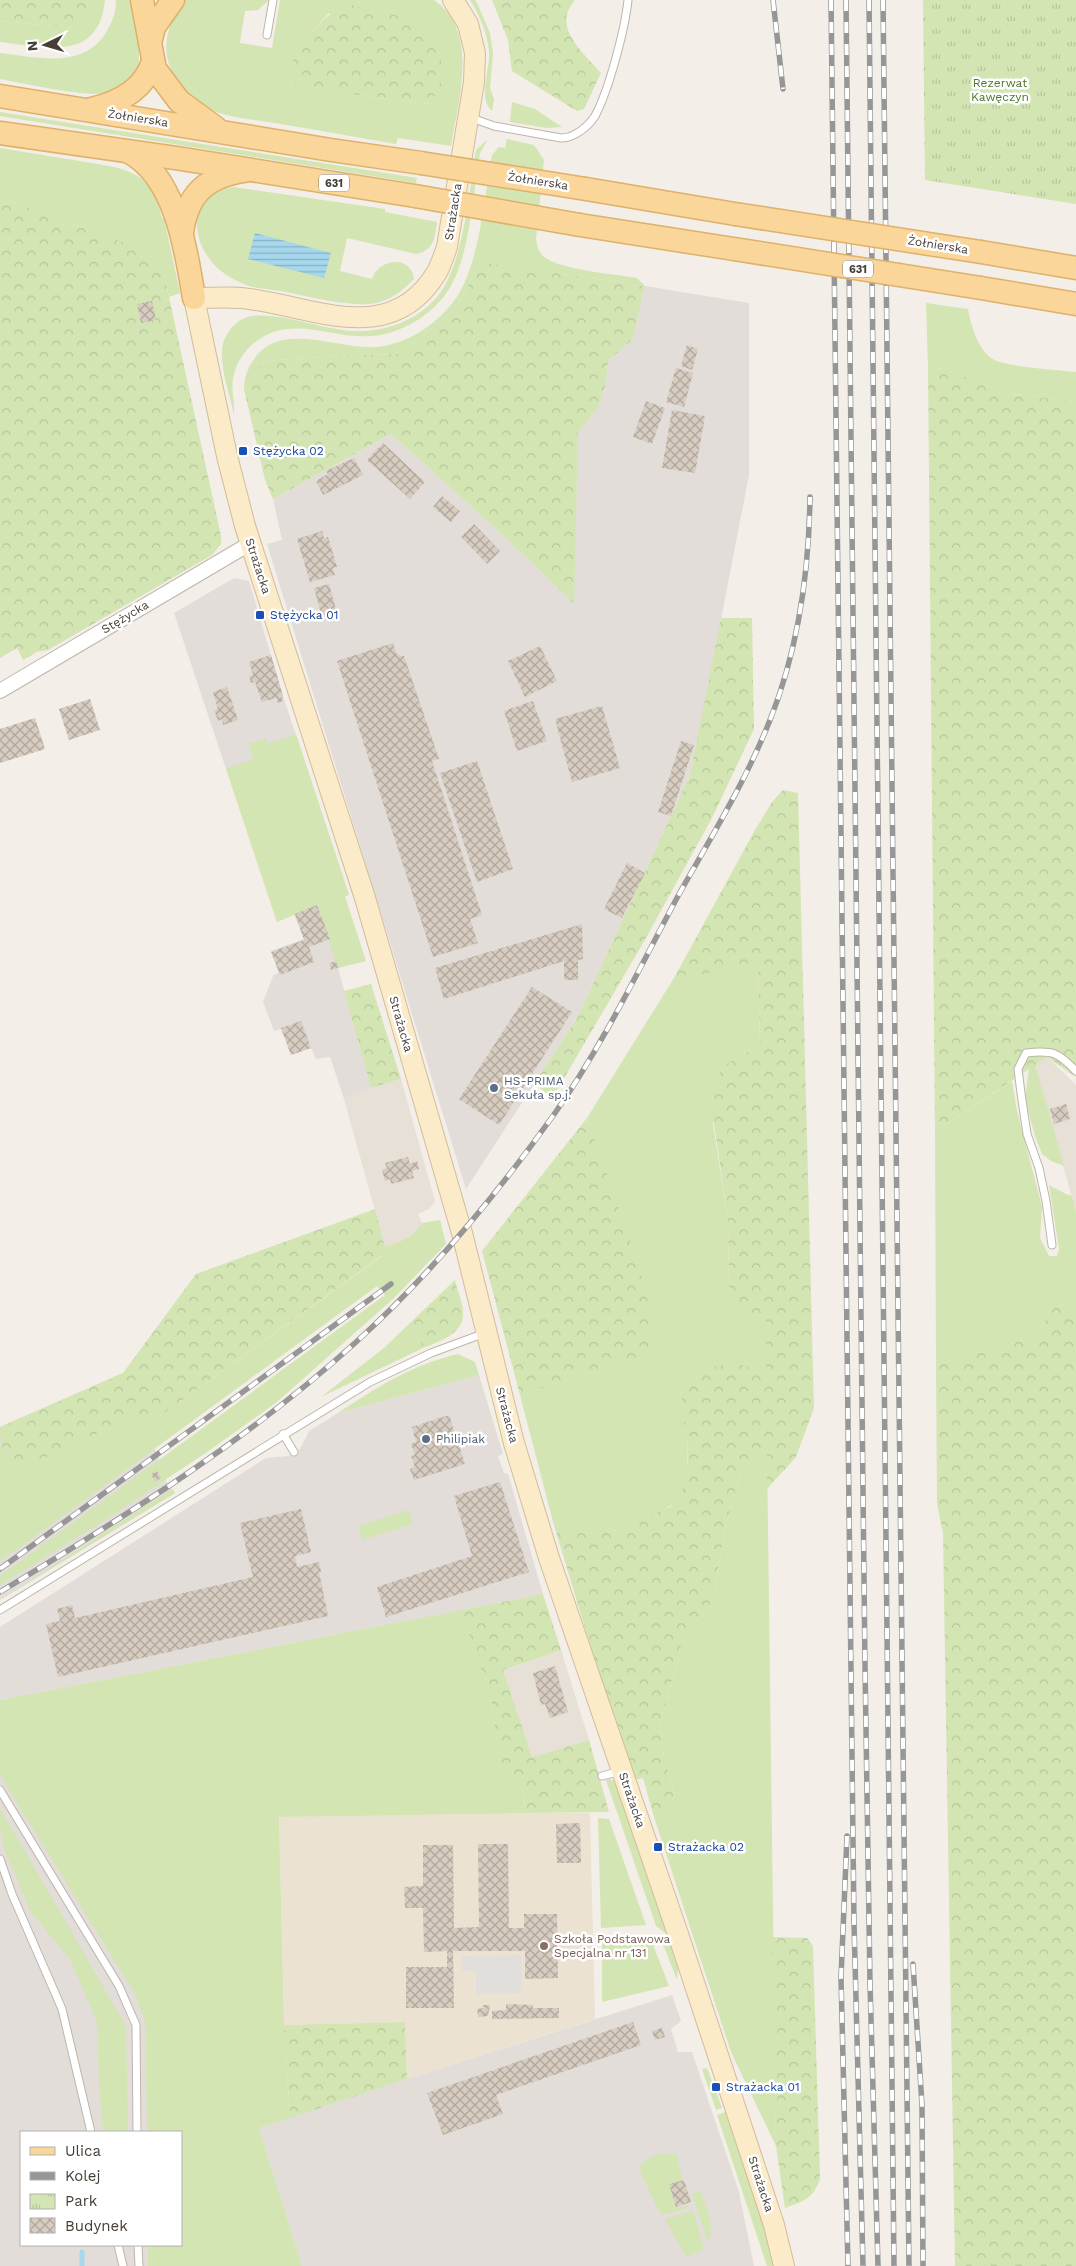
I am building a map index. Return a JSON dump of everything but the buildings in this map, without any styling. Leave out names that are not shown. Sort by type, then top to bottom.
[{"type":"main road","points":[[142,0],[151,54],[160,78],[179,101],[223,132]]},
{"type":"main road","points":[[86,110],[115,101],[134,91],[145,78],[151,54],[154,27],[173,0]]},
{"type":"main road","name":"Strażacka","points":[[452,0],[463,14],[474,42],[475,69],[447,247],[437,272],[417,298],[390,313],[368,319],[310,312],[241,298],[194,298],[227,456],[250,543],[365,898],[462,1233],[485,1333],[514,1443],[549,1558],[771,2216],[784,2266]]},
{"type":"main road","name":"Żołnierska","points":[[0,96],[1076,268]]},
{"type":"main road","name":"631","points":[[0,132],[253,170],[580,225],[1076,304]]},
{"type":"main road","points":[[128,151],[144,162],[160,183],[182,233],[194,298]]},
{"type":"main road","points":[[182,233],[188,209],[200,188],[228,175],[253,170]]},
{"type":"street","name":"Stężycka","points":[[0,691],[250,543]]},
{"type":"lane","points":[[267,35],[273,0]]},
{"type":"lane","points":[[468,117],[494,126],[560,138],[567,138],[579,132],[594,116],[613,68],[628,0]]},
{"type":"lane","points":[[1052,1245],[1038,1168],[1027,1134],[1018,1069],[1026,1053],[1044,1051],[1060,1054],[1076,1071]]},
{"type":"lane","points":[[0,1610],[340,1399],[393,1370],[485,1333]]},
{"type":"lane","points":[[284,1434],[294,1452]]},
{"type":"lane","points":[[602,1776],[622,1771]]},
{"type":"lane","points":[[0,1790],[119,1986],[136,2025],[137,2131]]},
{"type":"lane","points":[[0,1859],[12,1894],[62,2008],[91,2131]]},
{"type":"lane","points":[[118,2246],[123,2266]]},
{"type":"lane","points":[[138,2246],[138,2266]]},
{"type":"shaded area","points":[[645,286],[749,303],[749,475],[700,728],[690,775],[577,1018],[466,1189],[267,544],[282,540],[273,499],[391,434],[508,540],[573,603],[578,432],[598,408],[606,384],[608,361],[633,339]]},
{"type":"shaded area","points":[[234,578],[249,581],[283,696],[349,895],[317,906],[330,939],[371,1088],[344,1099],[330,1057],[316,1059],[311,1048],[291,1055],[281,1029],[274,1031],[263,1002],[273,976],[279,972],[271,951],[304,939],[294,914],[277,922],[174,613]]},
{"type":"shaded area","points":[[1047,1057],[1076,1085],[1076,1212],[1035,1064]]},
{"type":"shaded area","points":[[401,1079],[435,1201],[429,1209],[418,1214],[422,1223],[418,1230],[402,1242],[385,1247],[344,1099]]},
{"type":"shaded area","points":[[123,1373],[167,1478],[165,1480],[175,1493],[0,1600],[0,1427]]},
{"type":"shaded area","points":[[479,1375],[503,1454],[498,1456],[504,1473],[508,1474],[543,1594],[0,1700],[0,1627],[266,1458],[288,1456],[300,1449],[309,1431],[338,1413]]},
{"type":"shaded area","points":[[561,1650],[589,1740],[532,1757],[503,1670]]},
{"type":"shaded area","points":[[0,1758],[149,2004],[157,2131],[20,2131],[20,2246],[157,2246],[157,2266],[0,2266]]},
{"type":"shaded area","points":[[438,1813],[590,1813],[595,2019],[407,2079],[405,2022],[284,2025],[279,1817]]},
{"type":"shaded area","points":[[521,1955],[522,1993],[476,1994],[476,1971],[462,1971],[462,1956]]},
{"type":"shaded area","points":[[672,1995],[681,2021],[671,2029],[678,2052],[692,2052],[739,2192],[754,2266],[302,2266],[259,2128]]},
{"type":"green space","points":[[0,0],[88,0],[86,13],[75,28],[0,21]]},
{"type":"green space","points":[[88,0],[105,0],[101,20],[92,34],[81,42],[51,48],[0,42],[0,21],[75,28],[86,13]]},
{"type":"green space","points":[[116,0],[132,0],[139,35],[137,36],[138,70],[127,83],[111,92],[96,94],[0,79],[0,53],[29,57],[60,58],[74,56],[87,51],[99,42],[108,29],[114,15]]},
{"type":"green space","points":[[185,0],[269,0],[258,10],[245,11],[240,43],[272,48],[280,0],[434,0],[448,13],[457,30],[461,48],[461,88],[451,146],[398,138],[396,144],[237,117],[218,113],[201,105],[189,96],[179,84],[171,70],[167,56],[168,33],[180,6]],"holes":[[[329,13],[430,104],[311,89],[291,64],[314,29]]]},
{"type":"green space","points":[[470,0],[475,0],[477,3],[490,33],[493,53],[490,88],[494,99],[492,111],[485,99],[489,58],[487,37]]},
{"type":"green space","points":[[492,0],[575,0],[568,10],[566,20],[568,29],[572,39],[601,73],[584,109],[577,111],[512,71],[508,40]]},
{"type":"green space","name":"Rezerwat Kawęczyn","points":[[923,0],[1076,0],[1076,204],[925,180]]},
{"type":"green space","points":[[347,4],[420,21],[433,37],[441,60],[441,87],[430,104],[311,89],[294,82],[291,64],[308,37],[328,16]]},
{"type":"green space","points":[[512,102],[535,109],[562,127],[547,128],[510,122]]},
{"type":"green space","points":[[0,112],[417,178],[416,183],[0,116]]},
{"type":"green space","points":[[488,139],[480,153],[470,224],[462,259],[449,289],[434,307],[415,322],[405,327],[371,336],[356,336],[296,328],[268,334],[251,346],[237,365],[232,384],[234,415],[224,375],[222,351],[227,334],[240,320],[264,315],[331,328],[369,331],[403,322],[424,310],[433,302],[448,279],[455,262],[464,224],[476,150]]},
{"type":"green space","points":[[507,139],[534,145],[544,160],[536,239],[538,248],[543,256],[561,265],[637,278],[645,286],[480,262],[457,307],[401,354],[352,355],[264,361],[244,389],[247,371],[257,355],[269,345],[282,340],[314,340],[362,347],[377,347],[400,342],[411,337],[441,316],[456,298],[471,267],[480,230],[492,155],[499,147],[505,148]]},
{"type":"green space","points":[[0,148],[110,166],[131,172],[139,177],[151,189],[162,218],[164,218],[180,293],[169,297],[162,265],[144,250],[0,197]]},
{"type":"green space","points":[[234,187],[385,209],[385,212],[437,222],[434,238],[427,250],[416,254],[347,238],[340,271],[372,279],[375,272],[381,267],[394,262],[407,266],[412,271],[414,279],[403,289],[396,295],[374,304],[338,302],[253,287],[235,280],[221,271],[210,260],[198,235],[197,222],[200,209],[207,199],[218,191]]},
{"type":"green space","points":[[0,197],[144,250],[162,265],[221,536],[221,544],[212,555],[48,650],[37,652],[23,660],[17,648],[0,658]]},
{"type":"green space","points":[[480,262],[645,286],[633,339],[608,361],[606,384],[598,408],[578,432],[574,604],[508,540],[391,434],[273,499],[265,480],[244,389],[264,361],[352,355],[401,354],[457,307]]},
{"type":"green space","points":[[926,303],[968,309],[978,342],[991,358],[997,361],[1018,366],[1076,372],[1076,402],[1009,393],[944,369],[928,367]]},
{"type":"green space","points":[[928,367],[944,369],[1009,393],[1076,402],[1076,1077],[1047,1057],[935,1132]]},
{"type":"green space","points":[[721,618],[752,618],[754,729],[712,818],[646,938],[553,1097],[534,1084],[577,1018],[690,775]]},
{"type":"green space","points":[[296,734],[349,895],[345,896],[366,961],[338,968],[317,905],[277,922],[226,768],[253,760],[248,744],[266,738],[268,744]]},
{"type":"green space","points":[[783,790],[798,793],[814,1408],[796,1457],[767,1489],[767,1449],[742,1468],[725,1528],[713,1600],[680,1648],[660,1727],[662,1749],[674,1793],[671,1804],[654,1817],[643,1778],[634,1780],[624,1757],[553,1522],[589,1533],[614,1531],[670,1507],[682,1492],[688,1463],[687,1436],[681,1408],[685,1380],[713,1367],[736,1363],[766,1374],[766,1317],[743,1314],[729,1286],[728,1219],[711,1103],[717,1077],[726,1064],[760,1045],[758,966],[674,978],[755,830],[772,802]]},
{"type":"green space","points":[[758,965],[760,1045],[726,1064],[713,1124],[728,1219],[729,1286],[766,1317],[766,1374],[687,1436],[688,1465],[685,1487],[682,1493],[666,1509],[641,1522],[613,1531],[590,1533],[571,1529],[553,1522],[520,1395],[652,1352],[605,1175],[587,1118],[674,978]]},
{"type":"green space","points":[[371,984],[401,1079],[371,1088],[344,991]]},
{"type":"green space","points":[[1035,1064],[1064,1166],[1051,1161],[1042,1154],[1035,1136],[1025,1099],[1029,1068]]},
{"type":"green space","points":[[1012,1081],[1017,1111],[1042,1207],[1040,1238],[1049,1256],[1057,1256],[1059,1249],[1049,1185],[1072,1196],[1076,1212],[1076,1302],[1054,1307],[1035,1337],[936,1365],[935,1132]]},
{"type":"green space","points":[[587,1118],[639,1266],[649,1306],[652,1353],[520,1395],[482,1251]]},
{"type":"green space","points":[[375,1209],[385,1247],[384,1254],[145,1427],[139,1414],[29,1465],[14,1461],[6,1453],[1,1442],[0,1427],[123,1373],[196,1274]]},
{"type":"green space","points":[[440,1220],[446,1244],[393,1299],[277,1402],[210,1450],[102,1522],[0,1585],[0,1576],[385,1295],[377,1286],[0,1560],[0,1443],[7,1456],[29,1465],[139,1414],[145,1427],[382,1256],[385,1247],[406,1238],[415,1232],[422,1223]]},
{"type":"green space","points":[[455,1280],[462,1306],[462,1322],[449,1336],[423,1348],[411,1322]]},
{"type":"green space","points":[[1076,1302],[1076,2266],[955,2266],[943,1533],[937,1504],[936,1365],[1035,1337],[1054,1307]]},
{"type":"green space","points":[[411,1322],[423,1348],[321,1397],[384,1348]]},
{"type":"green space","points":[[458,1354],[475,1362],[479,1375],[338,1413],[410,1370]]},
{"type":"green space","points":[[767,1449],[776,2146],[731,2052],[654,1817],[671,1804],[674,1793],[662,1749],[660,1727],[680,1648],[713,1600],[725,1528],[742,1468]]},
{"type":"green space","points":[[172,1489],[175,1493],[0,1600]]},
{"type":"green space","points":[[408,1510],[413,1524],[362,1540],[358,1526]]},
{"type":"green space","points":[[543,1594],[561,1650],[503,1670],[532,1757],[589,1740],[609,1812],[525,1813],[523,1790],[520,1784],[513,1774],[500,1764],[490,1690],[477,1660],[461,1610]]},
{"type":"green space","points":[[461,1610],[477,1660],[490,1690],[500,1763],[513,1774],[523,1790],[525,1813],[279,1817],[284,2025],[290,2118],[259,2128],[302,2266],[148,2266],[148,2246],[182,2246],[182,2131],[147,2131],[145,2021],[135,1994],[0,1775],[0,1700]]},
{"type":"green space","points":[[610,1779],[616,1782],[667,1934],[656,1926],[606,1780]]},
{"type":"green space","points":[[0,1808],[126,2026],[128,2131],[103,2131],[97,2022],[70,1959],[30,1911],[3,1845],[0,1828]]},
{"type":"green space","points":[[598,1818],[609,1819],[646,1925],[601,1928]]},
{"type":"green space","points":[[602,1937],[650,1937],[669,1986],[602,2002]]},
{"type":"green space","points":[[772,1937],[807,1938],[813,1946],[820,2179],[811,2195],[785,2208],[776,2146]]},
{"type":"green space","points":[[663,1944],[671,1946],[678,1967],[677,1980]]},
{"type":"green space","points":[[405,2022],[407,2079],[290,2118],[284,2025]]},
{"type":"green space","points":[[707,2068],[722,2108],[716,2110],[702,2069]]},
{"type":"green space","points":[[728,2111],[760,2206],[776,2266],[767,2266],[717,2115]]},
{"type":"green space","points":[[664,2153],[676,2154],[683,2180],[670,2185],[677,2208],[687,2205],[689,2208],[661,2215],[641,2174],[640,2166],[650,2157]]},
{"type":"green space","points":[[701,2191],[711,2224],[708,2243],[692,2194]]},
{"type":"green space","points":[[691,2211],[694,2213],[704,2249],[688,2257],[685,2255],[665,2219]]},
{"type":"water","points":[[255,233],[331,253],[324,278],[248,259]]},
{"type":"waterway","points":[[82,2252],[82,2266]]},
{"type":"railway","points":[[773,0],[783,89]]},
{"type":"railway","points":[[831,0],[854,1923],[863,2266]]},
{"type":"railway","points":[[846,0],[865,1665],[870,1983],[878,2266]]},
{"type":"railway","points":[[869,0],[894,2266]]},
{"type":"railway","points":[[883,0],[909,2266]]},
{"type":"railway","points":[[0,1592],[92,1536],[184,1476],[314,1379],[410,1290],[461,1234],[533,1144],[605,1034],[678,896],[727,810],[770,720],[780,693],[795,638],[807,554],[810,497]]},
{"type":"railway","points":[[0,1569],[391,1284]]},
{"type":"railway","points":[[847,1836],[841,1977],[848,2266]]},
{"type":"railway","points":[[913,1964],[922,2105],[923,2266]]},
{"type":"place","name":"Stężycka 02","points":[[243,451]]},
{"type":"place","name":"Stężycka 01","points":[[260,615]]},
{"type":"place","name":"HS-PRIMA Sekuła sp.j.","points":[[494,1088]]},
{"type":"place","name":"Philipiak","points":[[426,1439]]},
{"type":"place","name":"Strażacka 02","points":[[658,1847]]},
{"type":"place","name":"Szkoła Podstawowa Specjalna nr 131","points":[[544,1946]]},
{"type":"place","name":"Strażacka 01","points":[[716,2087]]}]
